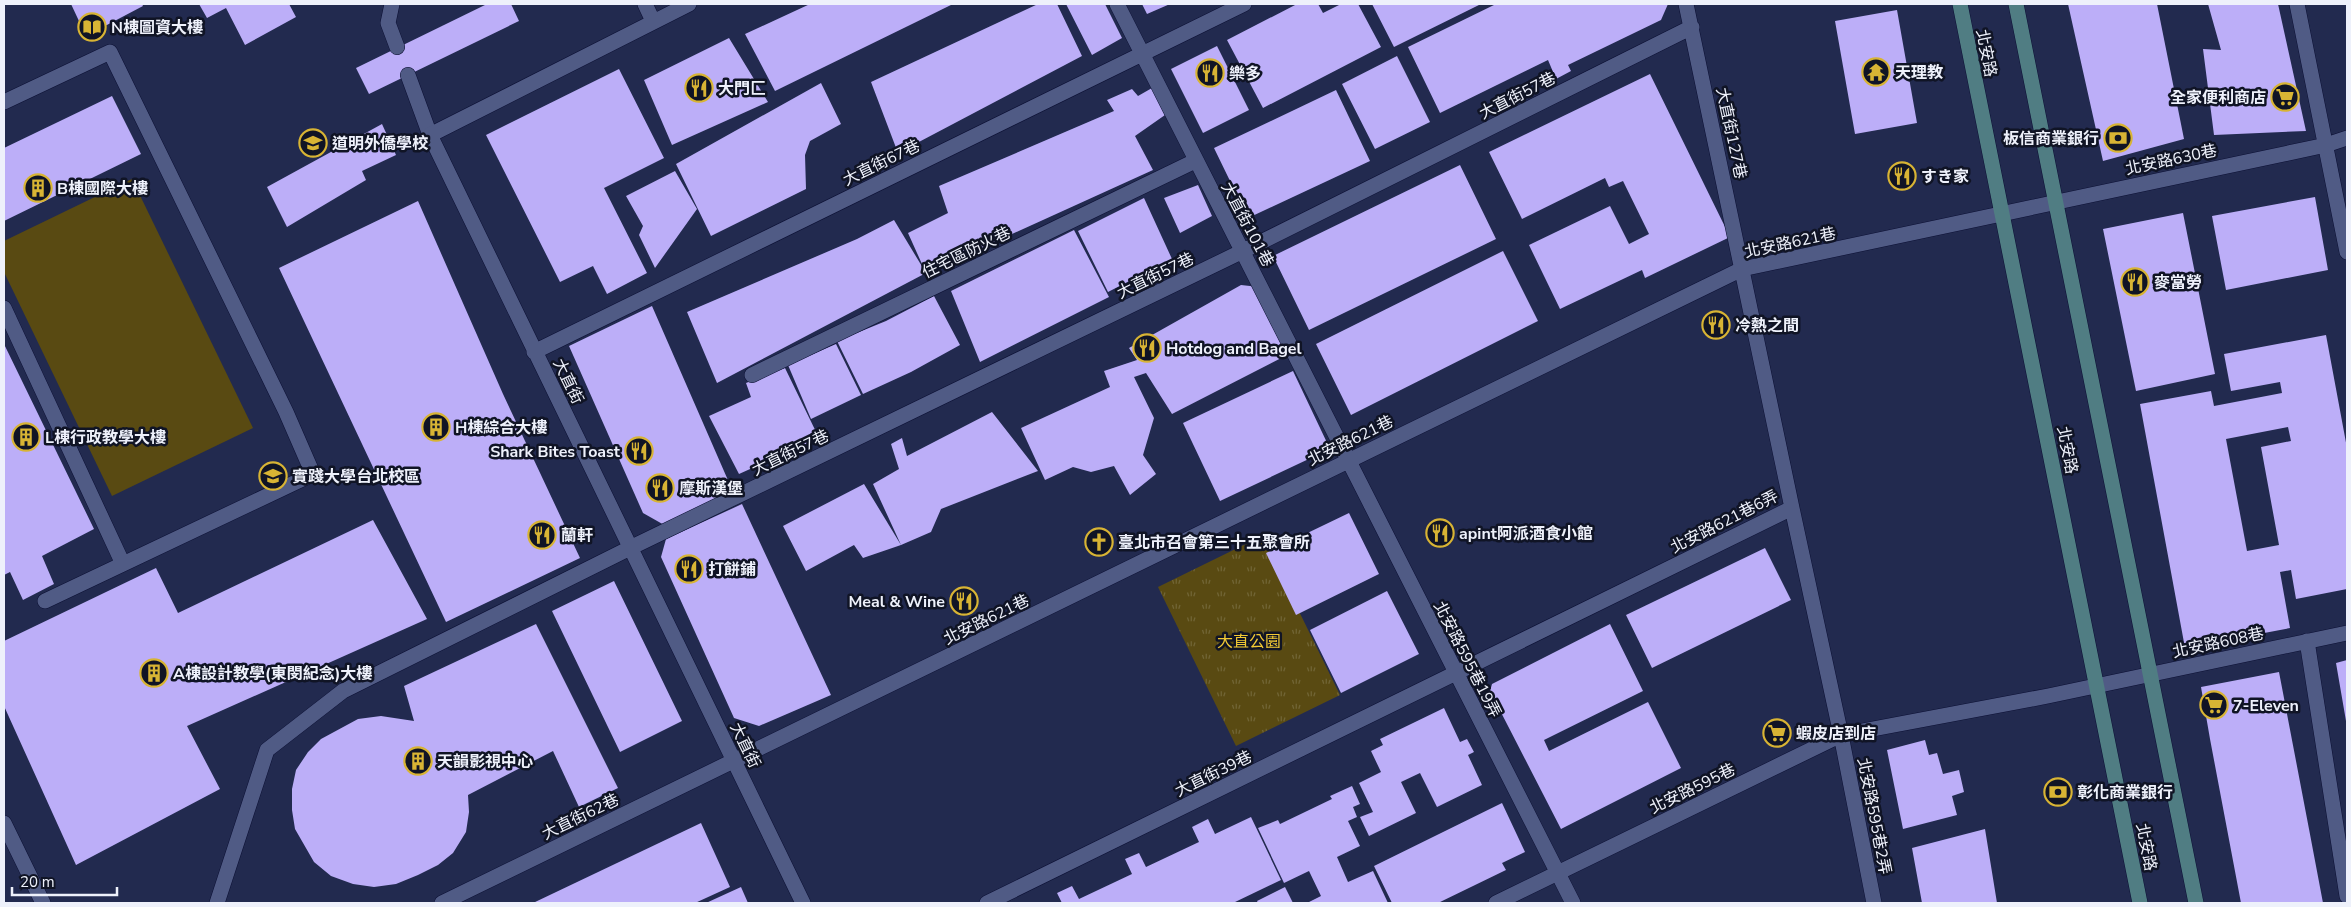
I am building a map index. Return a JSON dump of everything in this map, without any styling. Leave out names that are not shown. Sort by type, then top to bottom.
[{"type":"main road","name":"北安路","points":[[1960,4],[2140,903]]},
{"type":"main road","points":[[2016,4],[2196,903]]},
{"type":"street","points":[[392,4],[388,23],[397,48]]},
{"type":"street","points":[[645,4],[653,22]]},
{"type":"street","points":[[430,135],[689,4]]},
{"type":"street","name":"大直街101巷","points":[[1117,4],[1195,161],[1350,460]]},
{"type":"street","name":"大直街67巷","points":[[534,352],[1244,4]]},
{"type":"street","name":"大直街127巷","points":[[1686,4],[1742,269]]},
{"type":"street","points":[[2297,4],[2347,252]]},
{"type":"street","name":"大直街57巷","points":[[217,903],[267,750],[343,691],[630,548],[1243,251],[1692,27]]},
{"type":"street","points":[[4,102],[110,52],[286,412],[313,474],[44,601]]},
{"type":"street","name":"大直街","points":[[408,75],[430,135],[803,903]]},
{"type":"street","name":"北安路630巷","points":[[2002,214],[2326,145],[2347,138]]},
{"type":"street","name":"住宅區防火巷","points":[[752,375],[1195,161]]},
{"type":"street","name":"北安路621巷","points":[[734,760],[1742,269],[2002,214]]},
{"type":"street","name":"北安路621巷6弄","points":[[1455,673],[1792,508],[1742,269]]},
{"type":"street","points":[[4,308],[123,564]]},
{"type":"street","name":"北安路595巷19弄","points":[[1350,460],[1455,673],[1573,903]]},
{"type":"street","points":[[1792,508],[1841,736]]},
{"type":"street","name":"北安路608巷","points":[[2096,686],[2347,633]]},
{"type":"street","points":[[2307,641],[2347,896]]},
{"type":"street","name":"大直街39巷","points":[[987,903],[1455,673]]},
{"type":"street","name":"北安路595巷","points":[[1496,903],[1841,736],[2096,686]]},
{"type":"street","name":"北安路595巷2弄","points":[[1841,736],[1874,903]]},
{"type":"street","name":"大直街62巷","points":[[442,903],[734,760]]},
{"type":"street","points":[[4,822],[43,903]]},
{"type":"green space","points":[[132,179],[253,428],[112,496],[4,272],[4,241]]},
{"type":"green space","name":"大直公園","points":[[1262,536],[1340,695],[1236,746],[1158,587]]},
{"type":"building","name":"N棟圖資大樓","points":[[71,4],[142,4],[143,6],[86,36]]},
{"type":"building","points":[[199,4],[289,4],[296,17],[245,45],[226,8],[207,18]]},
{"type":"building","points":[[487,4],[511,4],[519,21],[369,94],[356,68]]},
{"type":"building","points":[[810,4],[953,4],[775,91],[745,34]]},
{"type":"building","points":[[1038,4],[1057,4],[1082,56],[898,153],[871,82]]},
{"type":"building","points":[[1066,4],[1105,4],[1122,38],[1092,55]]},
{"type":"building","points":[[1142,4],[1170,4],[1147,14]]},
{"type":"building","points":[[1297,4],[1318,4],[1323,13],[1341,4],[1358,4],[1381,47],[1263,108],[1227,40]]},
{"type":"building","points":[[1372,4],[1481,4],[1394,47]]},
{"type":"building","points":[[1496,4],[1668,4],[1661,20],[1568,65],[1571,71],[1556,79],[1548,60],[1440,113],[1408,47]]},
{"type":"building","points":[[2068,4],[2157,4],[2184,139],[2103,161]]},
{"type":"building","points":[[2208,4],[2278,4],[2306,131],[2214,135],[2203,49],[2221,50]]},
{"type":"building","name":"天理教","points":[[1897,10],[1917,123],[1855,134],[1835,21]]},
{"type":"building","points":[[729,38],[768,102],[672,145],[644,80]]},
{"type":"building","points":[[1217,46],[1249,110],[1203,133],[1171,69]]},
{"type":"building","points":[[1397,56],[1430,122],[1375,149],[1342,84]]},
{"type":"building","points":[[619,69],[664,158],[604,188],[647,273],[607,294],[593,266],[560,282],[486,135]]},
{"type":"building","points":[[1650,74],[1730,237],[1645,278],[1642,270],[1560,309],[1529,245],[1610,206],[1629,244],[1649,234],[1623,181],[1609,187],[1605,178],[1522,219],[1489,152]]},
{"type":"building","points":[[821,83],[841,124],[810,141],[805,155],[806,189],[711,236],[676,164]]},
{"type":"building","points":[[1152,88],[1165,115],[1135,136],[1153,170],[926,273],[908,233],[948,213],[939,186],[1114,111],[1107,100],[1132,89],[1138,96]]},
{"type":"building","points":[[1336,90],[1370,161],[1248,218],[1214,148]]},
{"type":"building","name":"B棟國際大樓","points":[[112,96],[141,154],[4,221],[4,148]]},
{"type":"building","points":[[382,124],[396,155],[362,171],[366,180],[287,227],[267,187]]},
{"type":"building","points":[[1460,165],[1496,239],[1309,330],[1273,256]]},
{"type":"building","points":[[675,171],[697,209],[655,268],[639,235],[643,226],[626,196]]},
{"type":"building","points":[[1198,185],[1212,216],[1180,233],[1164,198]]},
{"type":"building","points":[[2315,197],[2328,270],[2226,290],[2212,216]]},
{"type":"building","points":[[1144,198],[1172,259],[1108,292],[1078,231]]},
{"type":"building","name":"H棟綜合大樓","points":[[418,201],[503,394],[580,558],[446,622],[279,268]]},
{"type":"building","points":[[2183,213],[2215,374],[2136,391],[2103,229]]},
{"type":"building","points":[[894,220],[926,273],[717,383],[687,312],[857,239]]},
{"type":"building","points":[[1074,230],[1109,297],[980,362],[951,291]]},
{"type":"building","points":[[1503,251],[1538,321],[1351,415],[1316,344]]},
{"type":"building","points":[[1241,285],[1259,287],[1291,353],[1172,414],[1146,373],[1134,377],[1154,418],[1143,455],[1156,474],[1130,495],[1114,466],[1091,472],[1073,467],[1045,480],[1021,428],[1110,387],[1104,371],[1137,360],[1129,348]]},
{"type":"building","points":[[934,296],[960,345],[911,372],[863,394],[837,341],[886,321]]},
{"type":"building","points":[[652,306],[734,494],[666,526],[643,513],[569,346]]},
{"type":"building","points":[[2326,335],[2347,448],[2347,589],[2296,599],[2291,570],[2280,572],[2290,628],[2185,648],[2140,404],[2211,391],[2214,406],[2282,393],[2280,382],[2231,391],[2224,354]],"holes":[[[2288,427],[2291,441],[2261,447],[2279,545],[2247,551],[2226,439]]]},
{"type":"building","name":"L棟行政教學大樓","points":[[4,344],[94,529],[42,556],[54,584],[23,600],[10,572],[4,575]]},
{"type":"building","points":[[836,344],[861,395],[811,419],[788,365]]},
{"type":"building","points":[[785,368],[819,438],[739,474],[709,416],[751,397],[746,383]]},
{"type":"building","points":[[1293,371],[1330,449],[1220,501],[1183,423]]},
{"type":"building","points":[[992,412],[1038,471],[941,509],[931,532],[901,545],[873,484],[899,469],[891,444],[902,438],[907,456]]},
{"type":"building","points":[[864,484],[901,545],[863,558],[854,545],[806,571],[783,526]]},
{"type":"building","points":[[742,504],[831,695],[759,726],[734,718],[661,557],[666,539]]},
{"type":"building","points":[[1349,513],[1379,574],[1296,615],[1266,553]]},
{"type":"building","name":"A棟設計教學(東閔紀念)大樓","points":[[373,520],[427,619],[187,726],[220,789],[76,865],[4,706],[4,641],[156,568],[178,613]]},
{"type":"building","points":[[1765,548],[1791,600],[1652,668],[1626,615]]},
{"type":"building","points":[[614,581],[682,721],[620,752],[552,611]]},
{"type":"building","points":[[1387,591],[1419,654],[1341,693],[1310,630]]},
{"type":"building","name":"天韻影視中心","points":[[536,624],[618,788],[579,807],[553,751],[468,795],[469,812],[466,832],[453,853],[438,865],[418,875],[396,884],[374,887],[353,884],[331,876],[314,862],[295,829],[292,810],[292,789],[296,770],[308,752],[321,739],[358,719],[381,716],[414,721],[404,686]]},
{"type":"building","points":[[1610,624],[1643,691],[1544,740],[1549,751],[1648,702],[1681,768],[1561,829],[1490,691],[1492,684]]},
{"type":"building","points":[[2347,660],[2347,720],[2346,721],[2336,663]]},
{"type":"building","points":[[2279,672],[2323,903],[2241,903],[2201,687]]},
{"type":"building","points":[[1444,708],[1460,742],[1467,739],[1474,752],[1468,755],[1482,785],[1437,807],[1420,773],[1401,782],[1416,813],[1369,836],[1360,817],[1373,812],[1359,783],[1381,772],[1371,751],[1383,745],[1380,739]]},
{"type":"building","points":[[1925,740],[1929,755],[1937,753],[1943,774],[1959,770],[1964,792],[1952,796],[1957,815],[1903,829],[1887,750]]},
{"type":"building","points":[[1352,786],[1360,804],[1353,807],[1357,817],[1348,821],[1360,846],[1337,857],[1348,882],[1373,871],[1388,903],[1307,903],[1321,896],[1309,871],[1284,883],[1258,828],[1278,820],[1280,824],[1332,799],[1330,796]]},
{"type":"building","points":[[1502,803],[1525,852],[1502,863],[1506,870],[1438,903],[1392,903],[1374,866]]},
{"type":"building","points":[[1251,817],[1281,880],[1233,903],[1062,903],[1057,893],[1072,886],[1079,899],[1132,874],[1125,859],[1139,853],[1146,867],[1199,842],[1192,827],[1208,819],[1215,834]]},
{"type":"building","points":[[701,823],[730,887],[695,903],[533,903]]},
{"type":"building","points":[[1985,829],[1997,903],[1922,903],[1912,848]]},
{"type":"building","points":[[741,887],[748,903],[706,903]]},
{"type":"building","points":[[1285,887],[1293,903],[1258,903],[1257,901]]},
{"type":"place","name":"N棟圖資大樓","points":[[92,27]]},
{"type":"place","name":"天理教","points":[[1876,72]]},
{"type":"place","name":"樂多","points":[[1210,73]]},
{"type":"place","name":"大門匚","points":[[699,88]]},
{"type":"place","name":"全家便利商店","points":[[2285,97]]},
{"type":"place","name":"板信商業銀行","points":[[2118,138]]},
{"type":"place","name":"道明外僑學校","points":[[313,143]]},
{"type":"place","name":"すき家","points":[[1902,176]]},
{"type":"place","name":"B棟國際大樓","points":[[38,188]]},
{"type":"place","name":"麥當勞","points":[[2135,282]]},
{"type":"place","name":"冷熱之間","points":[[1716,325]]},
{"type":"place","name":"Hotdog and Bagel","points":[[1147,348]]},
{"type":"place","name":"H棟綜合大樓","points":[[436,427]]},
{"type":"place","name":"L棟行政教學大樓","points":[[26,437]]},
{"type":"place","name":"Shark Bites Toast","points":[[639,451]]},
{"type":"place","name":"實踐大學台北校區","points":[[273,476]]},
{"type":"place","name":"摩斯漢堡","points":[[660,488]]},
{"type":"place","name":"apint阿派酒食小館","points":[[1440,533]]},
{"type":"place","name":"蘭軒","points":[[542,535]]},
{"type":"place","name":"臺北市召會第三十五聚會所","points":[[1099,542]]},
{"type":"place","name":"打餅鋪","points":[[689,569]]},
{"type":"place","name":"Meal & Wine","points":[[964,601]]},
{"type":"place","name":"A棟設計教學(東閔紀念)大樓","points":[[154,673]]},
{"type":"place","name":"7-Eleven","points":[[2214,705]]},
{"type":"place","name":"蝦皮店到店","points":[[1777,733]]},
{"type":"place","name":"天韻影視中心","points":[[418,761]]},
{"type":"place","name":"彰化商業銀行","points":[[2058,792]]}]
